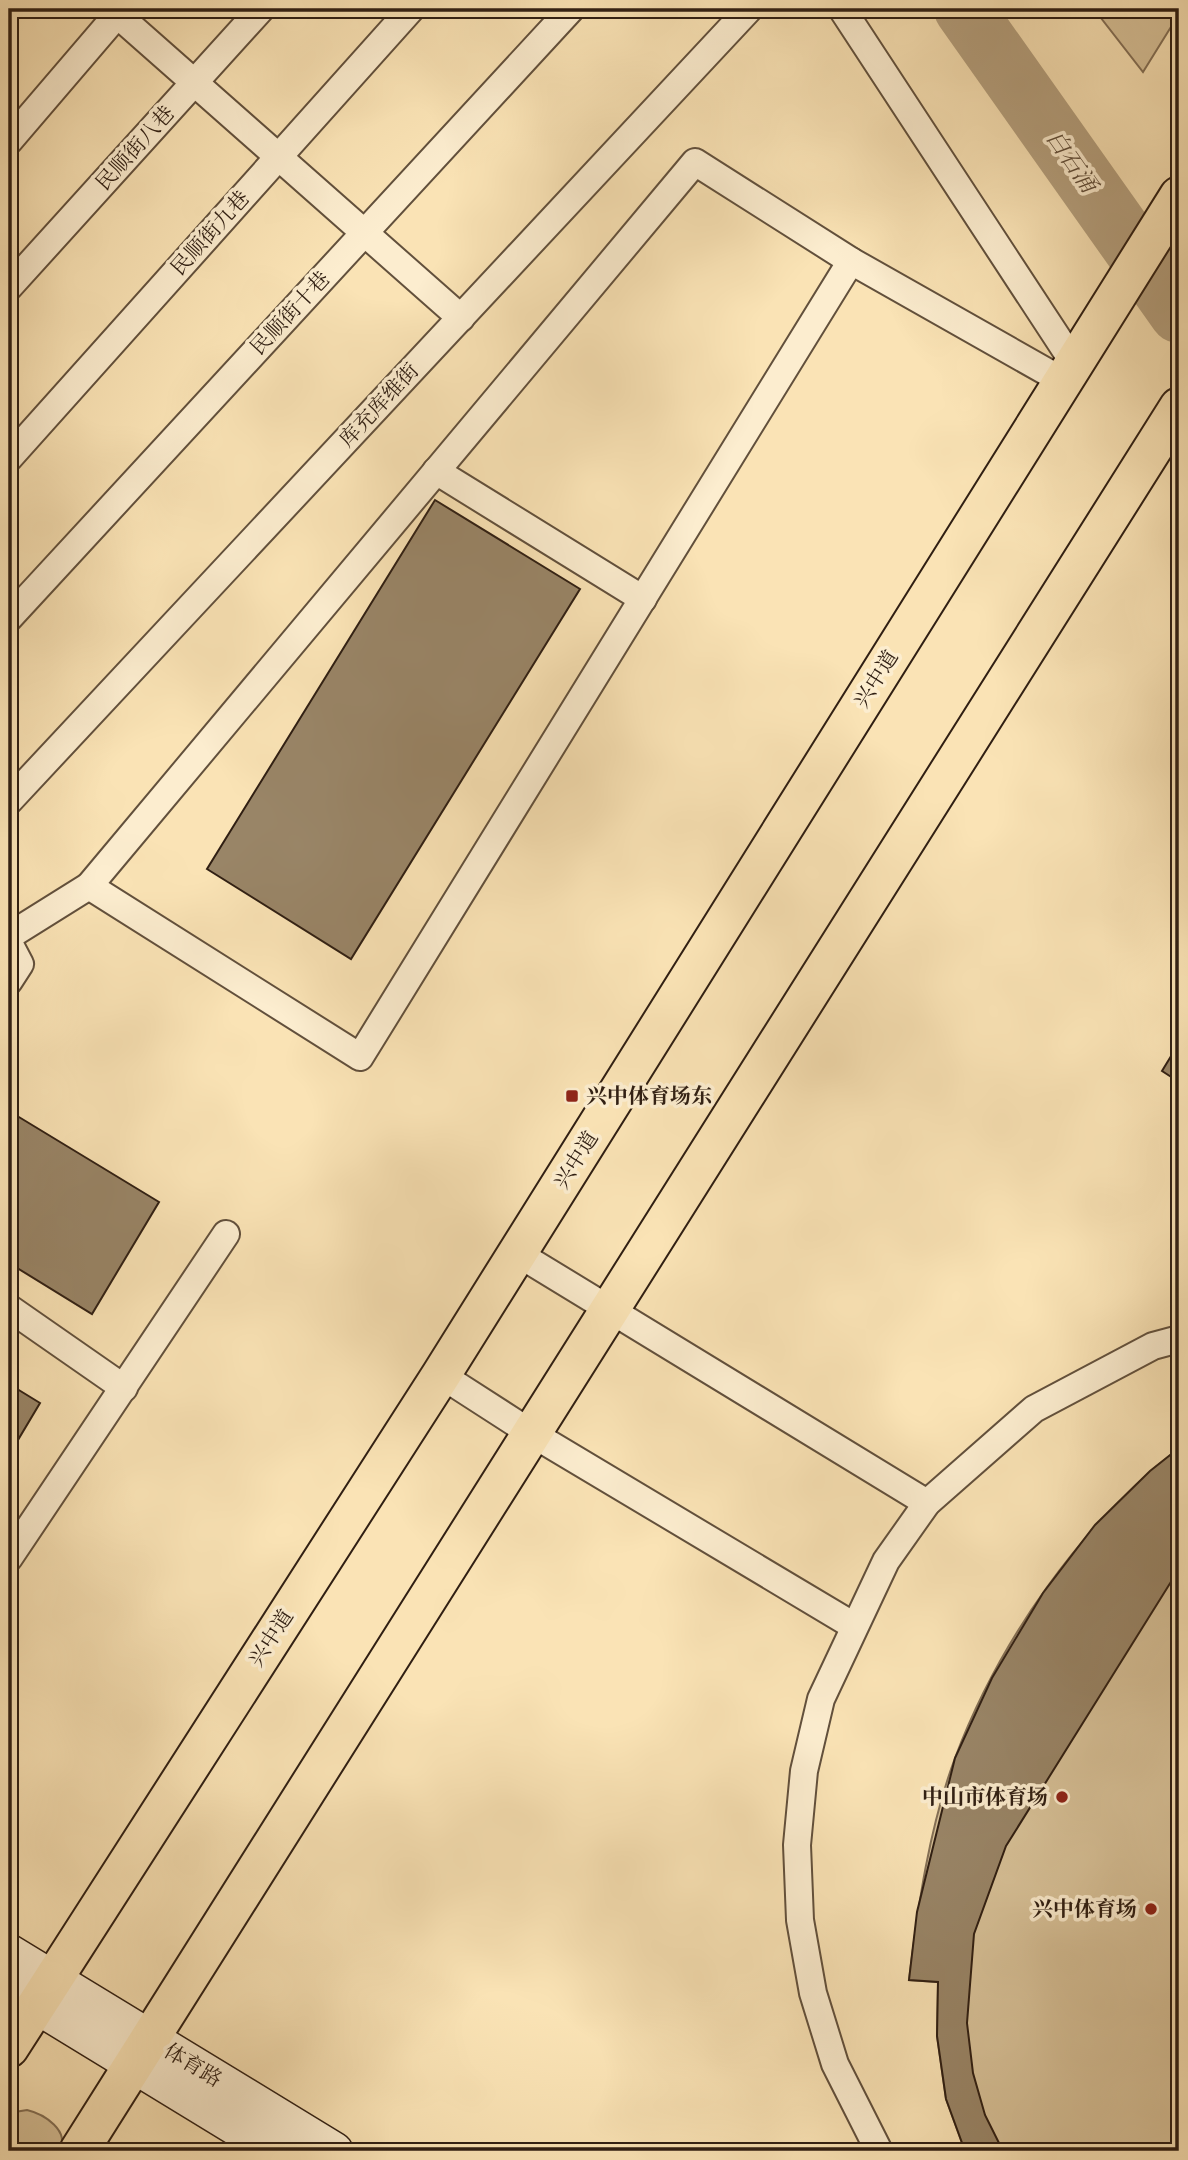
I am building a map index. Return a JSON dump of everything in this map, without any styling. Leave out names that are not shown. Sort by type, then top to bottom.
[{"type":"main road","name":"兴中道","points":[[9,2048],[32,1990],[441,1375],[1179,196]]},
{"type":"main road","points":[[79,2151],[1179,407]]},
{"type":"main road","name":"体育路","points":[[9,1953],[32,1990],[140,2051],[334,2151]]},
{"type":"main road","name":"体育路","points":[[140,2051],[276,2151]]},
{"type":"street","name":"民顺街八巷","points":[[9,287],[261,9]]},
{"type":"street","name":"民顺街九巷","points":[[9,458],[411,9]]},
{"type":"street","name":"民顺街十巷","points":[[9,618],[571,9]]},
{"type":"street","name":"库充库维街","points":[[9,801],[750,9]]},
{"type":"street","points":[[842,9],[1068,372]]},
{"type":"street","points":[[9,141],[117,11],[461,318]]},
{"type":"street","points":[[9,936],[89,886],[695,162],[851,261],[1068,372]]},
{"type":"street","points":[[89,886],[360,1057],[851,261]]},
{"type":"street","points":[[436,471],[643,599]]},
{"type":"street","points":[[9,943],[20,964],[9,981]]},
{"type":"street","points":[[9,1558],[226,1234]]},
{"type":"street","points":[[517,1254],[927,1503]]},
{"type":"street","points":[[9,1308],[124,1388]]},
{"type":"street","points":[[879,2151],[835,2064],[813,1993],[800,1920],[797,1845],[804,1772],[821,1699],[886,1561],[927,1503],[1034,1409],[1153,1346],[1179,1339]]},
{"type":"street","points":[[441,1375],[531,1433],[854,1626]]},
{"type":"shaded area","points":[[1094,9],[1179,9],[1179,14],[1143,72]]},
{"type":"shaded area","name":"中山市体育场","points":[[1179,1448],[1179,2151],[965,2151],[946,2099],[937,2036],[938,1982],[909,1980],[926,1868],[946,1785],[973,1714],[995,1671],[1047,1588],[1109,1512],[1143,1478]]},
{"type":"shaded area","points":[[27,2110],[48,2119],[59,2130],[62,2144],[59,2151],[9,2151],[9,2123],[15,2112]]},
{"type":"building","points":[[435,500],[580,589],[351,959],[207,869]]},
{"type":"building","points":[[1179,1043],[1179,1082],[1162,1071]]},
{"type":"building","points":[[9,1111],[159,1202],[92,1314],[9,1263]]},
{"type":"building","points":[[9,1384],[40,1403],[9,1455]]},
{"type":"building","points":[[1179,1448],[1179,1569],[1006,1846],[974,1934],[967,2023],[973,2073],[985,2115],[1003,2151],[965,2151],[946,2099],[937,2036],[938,1982],[909,1980],[917,1912],[955,1758],[992,1678],[1043,1593],[1095,1525],[1150,1471]]},
{"type":"waterway","name":"白石涌","points":[[964,9],[1179,313]]},
{"type":"place","name":"兴中体育场东","points":[[572,1096]]},
{"type":"place","name":"中山市体育场","points":[[1062,1797]]},
{"type":"place","name":"兴中体育场","points":[[1151,1909]]}]
